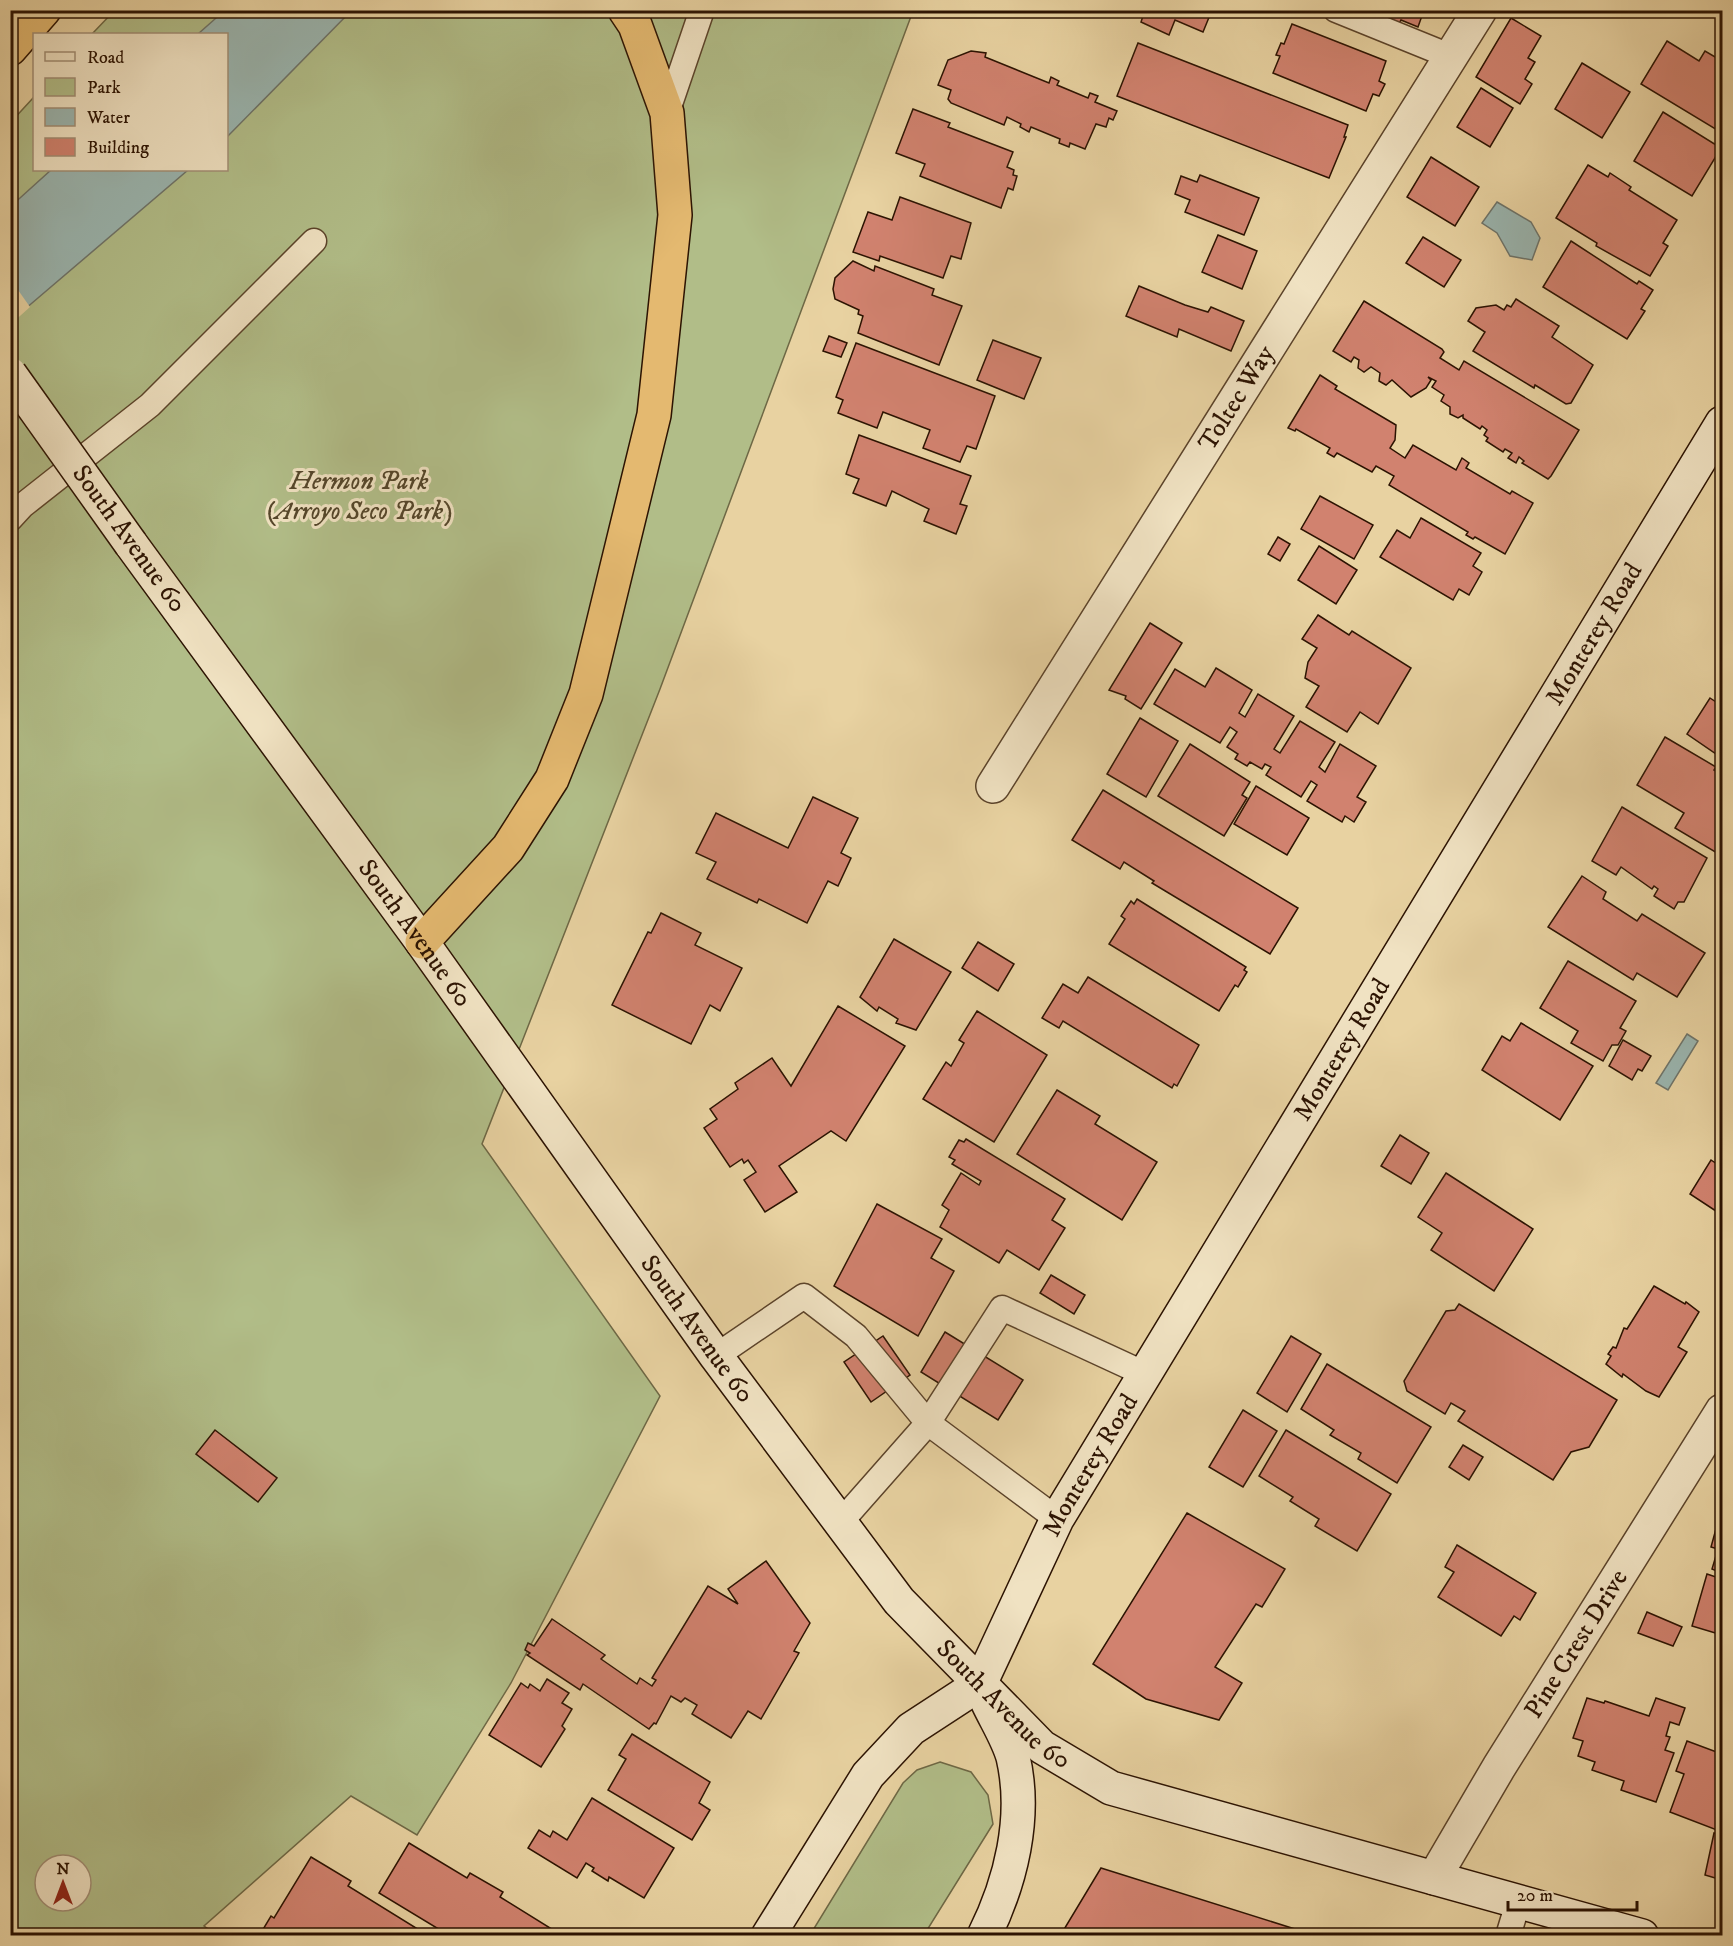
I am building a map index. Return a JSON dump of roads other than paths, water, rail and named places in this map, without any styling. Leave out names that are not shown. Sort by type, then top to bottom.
[{"type":"highway","points":[[10,49],[44,10]]},
{"type":"highway","points":[[422,942],[508,848],[552,779],[586,694],[654,415],[675,215],[667,113],[630,18]]},
{"type":"street","name":"Toltec Way","points":[[993,786],[1480,10]]},
{"type":"street","name":"South Avenue 60","points":[[10,374],[131,544],[422,942],[716,1356],[839,1524],[899,1601],[1042,1746],[1111,1788],[1518,1903],[1642,1935]]},
{"type":"street","name":"Monterey Road","points":[[980,1684],[1057,1519],[1722,423]]},
{"type":"street","name":"Pine Crest Drive","points":[[1434,1878],[1499,1767],[1722,1410]]},
{"type":"street","points":[[768,1935],[868,1775],[911,1729],[980,1684],[1012,1756],[1019,1819],[1001,1901],[984,1935]]},
{"type":"lane","points":[[667,113],[702,10]]},
{"type":"lane","points":[[1336,10],[1452,57]]},
{"type":"lane","points":[[10,519],[22,506],[150,405],[314,241]]},
{"type":"lane","points":[[716,1356],[804,1296],[856,1336],[928,1422],[1057,1519]]},
{"type":"lane","points":[[839,1524],[928,1422],[1002,1308],[1145,1374]]},
{"type":"lane","points":[[1508,1935],[1518,1903]]},
{"type":"water","points":[[224,10],[351,11],[228,136],[228,33],[199,33]]},
{"type":"water","points":[[50,171],[187,171],[11,321],[10,207]]},
{"type":"water","points":[[1497,202],[1531,222],[1540,238],[1532,260],[1510,256],[1497,233],[1482,223]]},
{"type":"water","points":[[1687,1034],[1698,1041],[1668,1090],[1656,1083]]},
{"type":"park label","name":"Hermon Park (Arroyo Seco Park)","points":[[359,496]]}]
